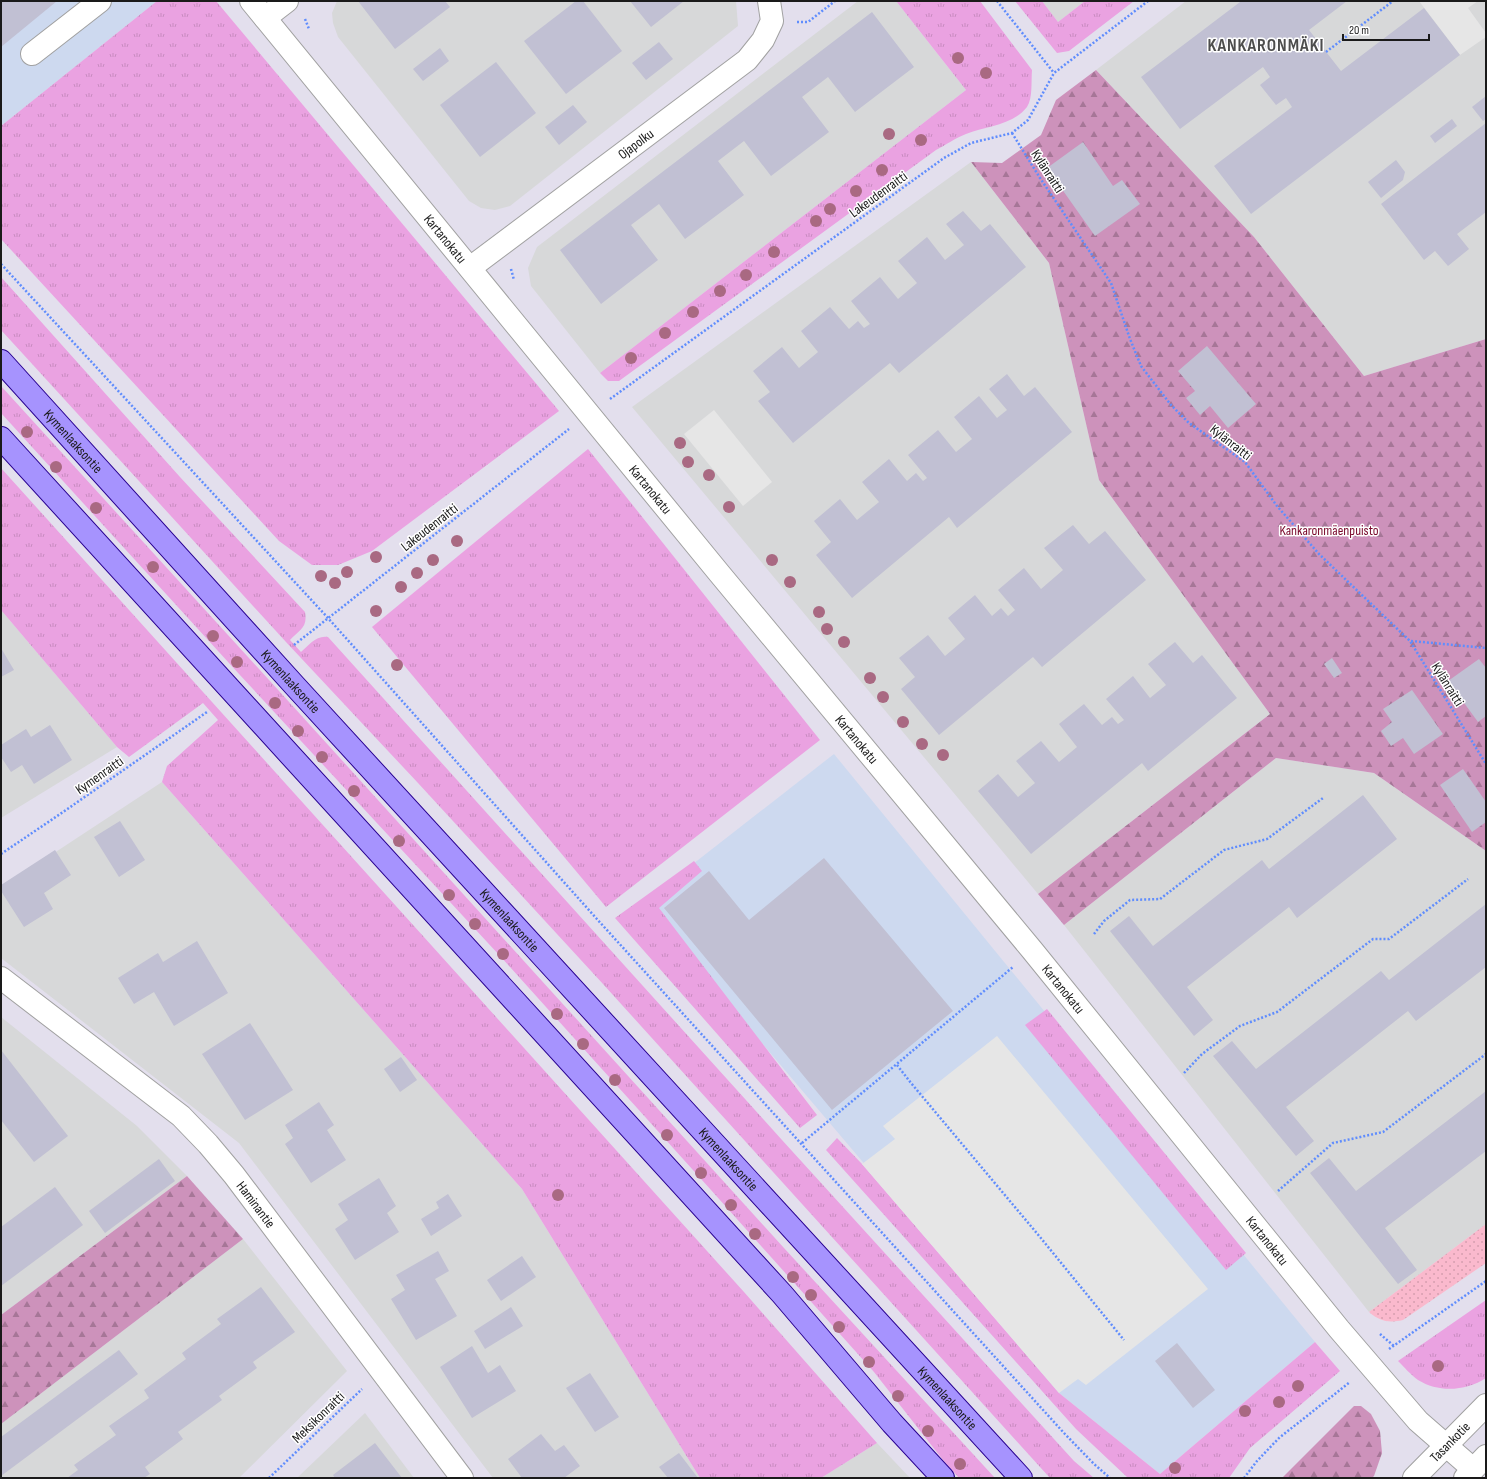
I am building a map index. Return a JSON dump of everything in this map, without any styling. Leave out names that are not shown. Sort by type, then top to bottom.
[{"type":"main road","name":"Kymenlaaksontie","points":[[1,361],[322,716],[1021,1478]]},
{"type":"main road","points":[[1,438],[777,1289],[892,1423],[943,1478]]},
{"type":"street","points":[[32,54],[100,1]]},
{"type":"street","name":"Kartanokatu","points":[[251,1],[719,573],[1032,950],[1340,1329],[1418,1421],[1446,1446],[1475,1468]]},
{"type":"street","points":[[265,18],[287,1]]},
{"type":"street","name":"Ojapolku","points":[[470,268],[747,60],[763,40],[770,11]]},
{"type":"street","name":"Haminantie","points":[[1,978],[181,1116],[208,1144],[234,1175],[462,1478]]},
{"type":"street","name":"Tasankotie","points":[[1414,1478],[1486,1405]]},
{"type":"path","points":[[770,11],[808,22],[835,1]]},
{"type":"path","points":[[997,1],[1054,73]]},
{"type":"path","name":"Lakeudenraitti","points":[[607,401],[944,158],[971,143],[1012,133],[1028,120],[1054,73],[1148,1]]},
{"type":"path","points":[[1326,52],[1393,1]]},
{"type":"path","name":"Kylänraitti","points":[[1012,133],[1111,283],[1141,366],[1162,394],[1189,423],[1245,462],[1277,506],[1319,554],[1410,641],[1486,764]]},
{"type":"path","points":[[1,264],[328,618],[596,918],[1064,1433],[1110,1478]]},
{"type":"path","name":"Lakeudenraitti","points":[[294,645],[569,429]]},
{"type":"path","points":[[1410,641],[1486,648]]},
{"type":"path","name":"Kymenraitti","points":[[1,854],[207,712]]},
{"type":"path","points":[[1094,934],[1104,921],[1130,900],[1160,899],[1224,850],[1267,839],[1323,798]]},
{"type":"path","points":[[1184,1073],[1202,1054],[1240,1026],[1276,1012],[1373,939],[1389,939],[1468,879]]},
{"type":"path","points":[[802,1143],[897,1065],[1032,950]]},
{"type":"path","points":[[1278,1191],[1333,1143],[1383,1132],[1486,1054]]},
{"type":"path","points":[[897,1065],[1124,1340]]},
{"type":"path","points":[[1394,1346],[1486,1281]]},
{"type":"path","name":"Meksikonraitti","points":[[269,1478],[381,1371]]},
{"type":"path","points":[[1244,1478],[1257,1461],[1279,1438],[1353,1380]]},
{"type":"shaded area","points":[[1,1],[157,1],[1,126]]},
{"type":"shaded area","points":[[337,1],[736,1],[738,26],[510,206],[495,210],[481,208],[469,201],[338,37],[333,23],[332,13]]},
{"type":"shaded area","points":[[858,1],[896,1],[966,90],[600,373],[531,286],[528,268],[537,247]]},
{"type":"shaded area","points":[[1042,1],[1085,1],[1058,22]]},
{"type":"shaded area","points":[[1186,1],[1486,1],[1486,339],[1364,376],[1254,237],[1096,70]]},
{"type":"shaded area","points":[[1419,1],[1478,1],[1468,8],[1486,33],[1486,37],[1460,55]]},
{"type":"shaded area","points":[[971,162],[1049,263],[1099,480],[1270,714],[1038,894],[632,407]]},
{"type":"shaded area","points":[[714,410],[772,482],[743,506],[684,434]]},
{"type":"shaded area","points":[[1,610],[117,747],[1,818]]},
{"type":"shaded area","points":[[834,754],[1315,1342],[1160,1474],[1059,1393],[643,903]]},
{"type":"shaded area","points":[[1276,758],[1374,773],[1486,851],[1486,1224],[1369,1312],[1064,925]]},
{"type":"shaded area","points":[[162,782],[522,1189],[700,1478],[493,1478],[239,1143],[1,958],[1,888]]},
{"type":"shaded area","points":[[1,1017],[137,1126],[187,1176],[1,1315]]},
{"type":"shaded area","points":[[997,1036],[1208,1289],[1086,1385],[1078,1379],[1059,1393],[862,1164],[895,1139],[883,1126]]},
{"type":"shaded area","points":[[1486,1224],[1486,1263],[1403,1320],[1385,1321],[1377,1318],[1369,1312]]},
{"type":"shaded area","points":[[243,1239],[347,1371],[239,1478],[1,1478],[1,1424]]},
{"type":"shaded area","points":[[365,1413],[414,1478],[297,1478]]},
{"type":"shaded area","points":[[877,1443],[910,1478],[821,1478]]},
{"type":"green space","points":[[157,1],[216,1],[559,411],[372,551],[338,565],[312,565],[279,541],[1,239],[1,126]]},
{"type":"green space","points":[[896,1],[980,1],[1032,70],[1031,94],[1027,107],[1014,118],[974,131],[936,150],[619,381],[608,381],[600,373],[966,90]]},
{"type":"green space","points":[[1015,1],[1042,1],[1058,22],[1085,1],[1134,1],[1069,51],[1057,53]]},
{"type":"green space","name":"Kankaronmäenpuisto","points":[[1096,70],[1254,237],[1364,376],[1486,339],[1486,851],[1374,773],[1276,758],[1064,925],[1038,894],[1270,714],[1099,480],[1049,263],[971,162],[1002,163],[1041,135],[1056,100]]},
{"type":"green space","points":[[1,277],[180,477],[305,612],[306,617],[304,625],[290,640],[301,652],[316,639],[328,637],[1074,1461],[1094,1478],[1050,1478],[603,984],[286,642],[1,330]]},
{"type":"green space","points":[[1,386],[784,1248],[995,1478],[959,1478],[943,1460],[874,1372],[711,1190],[500,956],[239,674],[1,413]]},
{"type":"green space","points":[[588,449],[820,740],[606,907],[372,627]]},
{"type":"green space","points":[[1,468],[744,1292],[877,1443],[821,1478],[700,1478],[522,1189],[162,782],[167,766],[218,720],[203,703],[129,757],[117,747],[1,610]]},
{"type":"green space","points":[[694,861],[702,871],[659,908],[817,1115],[800,1128],[615,918]]},
{"type":"green space","points":[[1047,1009],[1246,1253],[1226,1270],[1025,1025]]},
{"type":"green space","points":[[837,1138],[862,1164],[1059,1393],[1160,1474],[1315,1342],[1340,1371],[1250,1448],[1229,1478],[1128,1478],[1076,1429],[826,1150]]},
{"type":"green space","points":[[187,1176],[243,1239],[1,1424],[1,1315]]},
{"type":"green space","points":[[1486,1300],[1486,1378],[1470,1386],[1443,1389],[1418,1380],[1398,1361]]},
{"type":"green space","points":[[1354,1406],[1361,1406],[1371,1414],[1380,1431],[1382,1453],[1372,1478],[1282,1478]]},
{"type":"building","points":[[1,1],[57,1],[1,47]]},
{"type":"building","points":[[358,1],[445,1],[450,7],[395,49]]},
{"type":"building","points":[[576,1],[583,1],[622,51],[566,94],[524,41]]},
{"type":"building","points":[[630,1],[684,1],[651,27]]},
{"type":"building","points":[[1239,1],[1347,1],[1309,30],[1341,71],[1424,8],[1460,55],[1251,214],[1214,166],[1292,107],[1286,98],[1276,105],[1260,85],[1270,77],[1263,67],[1180,129],[1141,77],[1240,2]]},
{"type":"building","points":[[872,12],[914,67],[855,112],[828,77],[802,97],[829,132],[771,176],[744,141],[718,161],[744,195],[685,239],[659,204],[631,225],[658,260],[601,304],[560,250]]},
{"type":"building","points":[[659,42],[673,59],[646,80],[632,63]]},
{"type":"building","points":[[440,48],[449,61],[423,81],[413,69]]},
{"type":"building","points":[[496,62],[536,113],[480,157],[440,105]]},
{"type":"building","points":[[1486,96],[1486,119],[1483,121],[1472,107]]},
{"type":"building","points":[[573,105],[587,122],[559,145],[545,127]]},
{"type":"building","points":[[1452,119],[1457,126],[1435,143],[1430,136]]},
{"type":"building","points":[[1486,123],[1486,212],[1457,234],[1469,249],[1448,266],[1435,251],[1424,260],[1381,204]]},
{"type":"building","points":[[1083,142],[1113,186],[1122,180],[1140,204],[1095,236],[1047,168]]},
{"type":"building","points":[[1396,160],[1405,172],[1403,180],[1381,198],[1368,182]]},
{"type":"building","points":[[963,211],[981,231],[990,224],[1026,267],[899,373],[890,363],[793,443],[758,401],[770,392],[753,371],[782,347],[799,368],[818,352],[801,331],[830,307],[849,329],[858,321],[864,328],[870,324],[851,301],[880,277],[898,299],[917,283],[898,261],[927,237],[945,260],[964,245],[946,224]]},
{"type":"building","points":[[1207,346],[1256,404],[1228,428],[1210,406],[1200,415],[1186,398],[1195,391],[1178,371]]},
{"type":"building","points":[[1007,374],[1024,396],[1035,387],[1072,432],[957,528],[949,517],[852,598],[816,555],[831,542],[814,521],[840,499],[857,520],[879,502],[862,482],[889,459],[907,481],[916,473],[923,481],[927,478],[908,455],[938,430],[956,452],[972,439],[954,417],[979,396],[997,418],[1007,410],[989,389]]},
{"type":"building","points":[[1073,525],[1089,544],[1105,531],[1146,580],[1042,667],[1033,657],[939,735],[901,689],[915,677],[899,658],[928,635],[945,656],[965,639],[948,618],[975,595],[992,616],[1001,608],[1008,616],[1015,610],[998,590],[1024,568],[1041,589],[1063,570],[1044,548]]},
{"type":"building","points":[[1175,642],[1193,663],[1202,655],[1237,698],[1148,771],[1142,763],[1031,854],[978,791],[998,774],[1018,797],[1035,783],[1016,761],[1041,741],[1059,762],[1077,747],[1059,724],[1084,704],[1102,725],[1112,717],[1118,724],[1124,720],[1106,699],[1133,676],[1150,698],[1166,685],[1148,664]]},
{"type":"building","points":[[1,648],[14,670],[1,677]]},
{"type":"building","points":[[1332,658],[1342,673],[1334,678],[1324,664]]},
{"type":"building","points":[[1479,659],[1486,668],[1486,716],[1478,722],[1448,681]]},
{"type":"building","points":[[1412,690],[1443,734],[1414,754],[1403,738],[1391,746],[1381,731],[1392,722],[1383,709]]},
{"type":"building","points":[[50,725],[72,760],[34,784],[22,765],[11,772],[1,757],[1,745],[26,729],[31,737]]},
{"type":"building","points":[[1463,769],[1486,802],[1486,822],[1472,832],[1440,785]]},
{"type":"building","points":[[1363,795],[1397,839],[1297,918],[1289,907],[1187,987],[1213,1020],[1194,1036],[1110,931],[1129,916],[1153,946],[1262,860],[1269,869]]},
{"type":"building","points":[[120,821],[145,860],[119,877],[94,837]]},
{"type":"building","points":[[55,850],[71,875],[44,893],[53,909],[24,927],[1,891],[1,885]]},
{"type":"building","points":[[824,858],[953,1011],[832,1110],[664,908],[709,871],[749,920]]},
{"type":"building","points":[[1486,904],[1486,967],[1416,1021],[1408,1011],[1286,1107],[1314,1141],[1296,1156],[1213,1056],[1232,1041],[1256,1069],[1381,971],[1389,980]]},
{"type":"building","points":[[197,941],[228,993],[174,1026],[154,992],[134,1004],[118,978],[158,953],[163,962]]},
{"type":"building","points":[[250,1023],[293,1090],[245,1120],[202,1054]]},
{"type":"building","points":[[1,1050],[68,1136],[34,1162],[1,1120]]},
{"type":"building","points":[[401,1057],[417,1080],[400,1092],[384,1069]]},
{"type":"building","points":[[1486,1091],[1486,1151],[1385,1228],[1417,1270],[1398,1284],[1310,1173],[1329,1158],[1356,1191]]},
{"type":"building","points":[[319,1102],[334,1125],[327,1130],[346,1160],[311,1183],[285,1144],[293,1138],[285,1125]]},
{"type":"building","points":[[159,1159],[175,1181],[105,1233],[89,1211]]},
{"type":"building","points":[[379,1178],[396,1206],[387,1213],[399,1232],[355,1260],[335,1229],[348,1220],[338,1204]]},
{"type":"building","points":[[55,1187],[83,1225],[1,1286],[1,1227]]},
{"type":"building","points":[[448,1194],[462,1216],[431,1236],[421,1219],[439,1208],[436,1202]]},
{"type":"building","points":[[438,1251],[449,1271],[435,1279],[457,1316],[416,1340],[391,1299],[405,1290],[396,1275]]},
{"type":"building","points":[[522,1256],[536,1277],[501,1301],[487,1280]]},
{"type":"building","points":[[261,1287],[295,1332],[253,1362],[257,1368],[219,1396],[222,1400],[178,1432],[183,1439],[145,1467],[150,1474],[144,1478],[67,1478],[78,1470],[74,1465],[116,1435],[109,1426],[149,1398],[144,1390],[186,1359],[182,1353],[221,1324],[217,1319]]},
{"type":"building","points":[[511,1307],[523,1326],[485,1349],[474,1331]]},
{"type":"building","points":[[1177,1343],[1215,1390],[1193,1408],[1155,1361]]},
{"type":"building","points":[[472,1346],[488,1373],[500,1365],[516,1391],[472,1418],[440,1367]]},
{"type":"building","points":[[119,1350],[138,1374],[1,1476],[1,1437]]},
{"type":"building","points":[[590,1373],[619,1417],[595,1432],[566,1388]]},
{"type":"building","points":[[541,1434],[555,1451],[564,1445],[580,1466],[564,1478],[522,1478],[508,1459]]},
{"type":"building","points":[[375,1443],[402,1478],[335,1478],[333,1475]]},
{"type":"building","points":[[679,1453],[698,1478],[668,1478],[659,1467]]},
{"type":"district","name":"KANKARONMÄKI","points":[[1266,45]]}]
